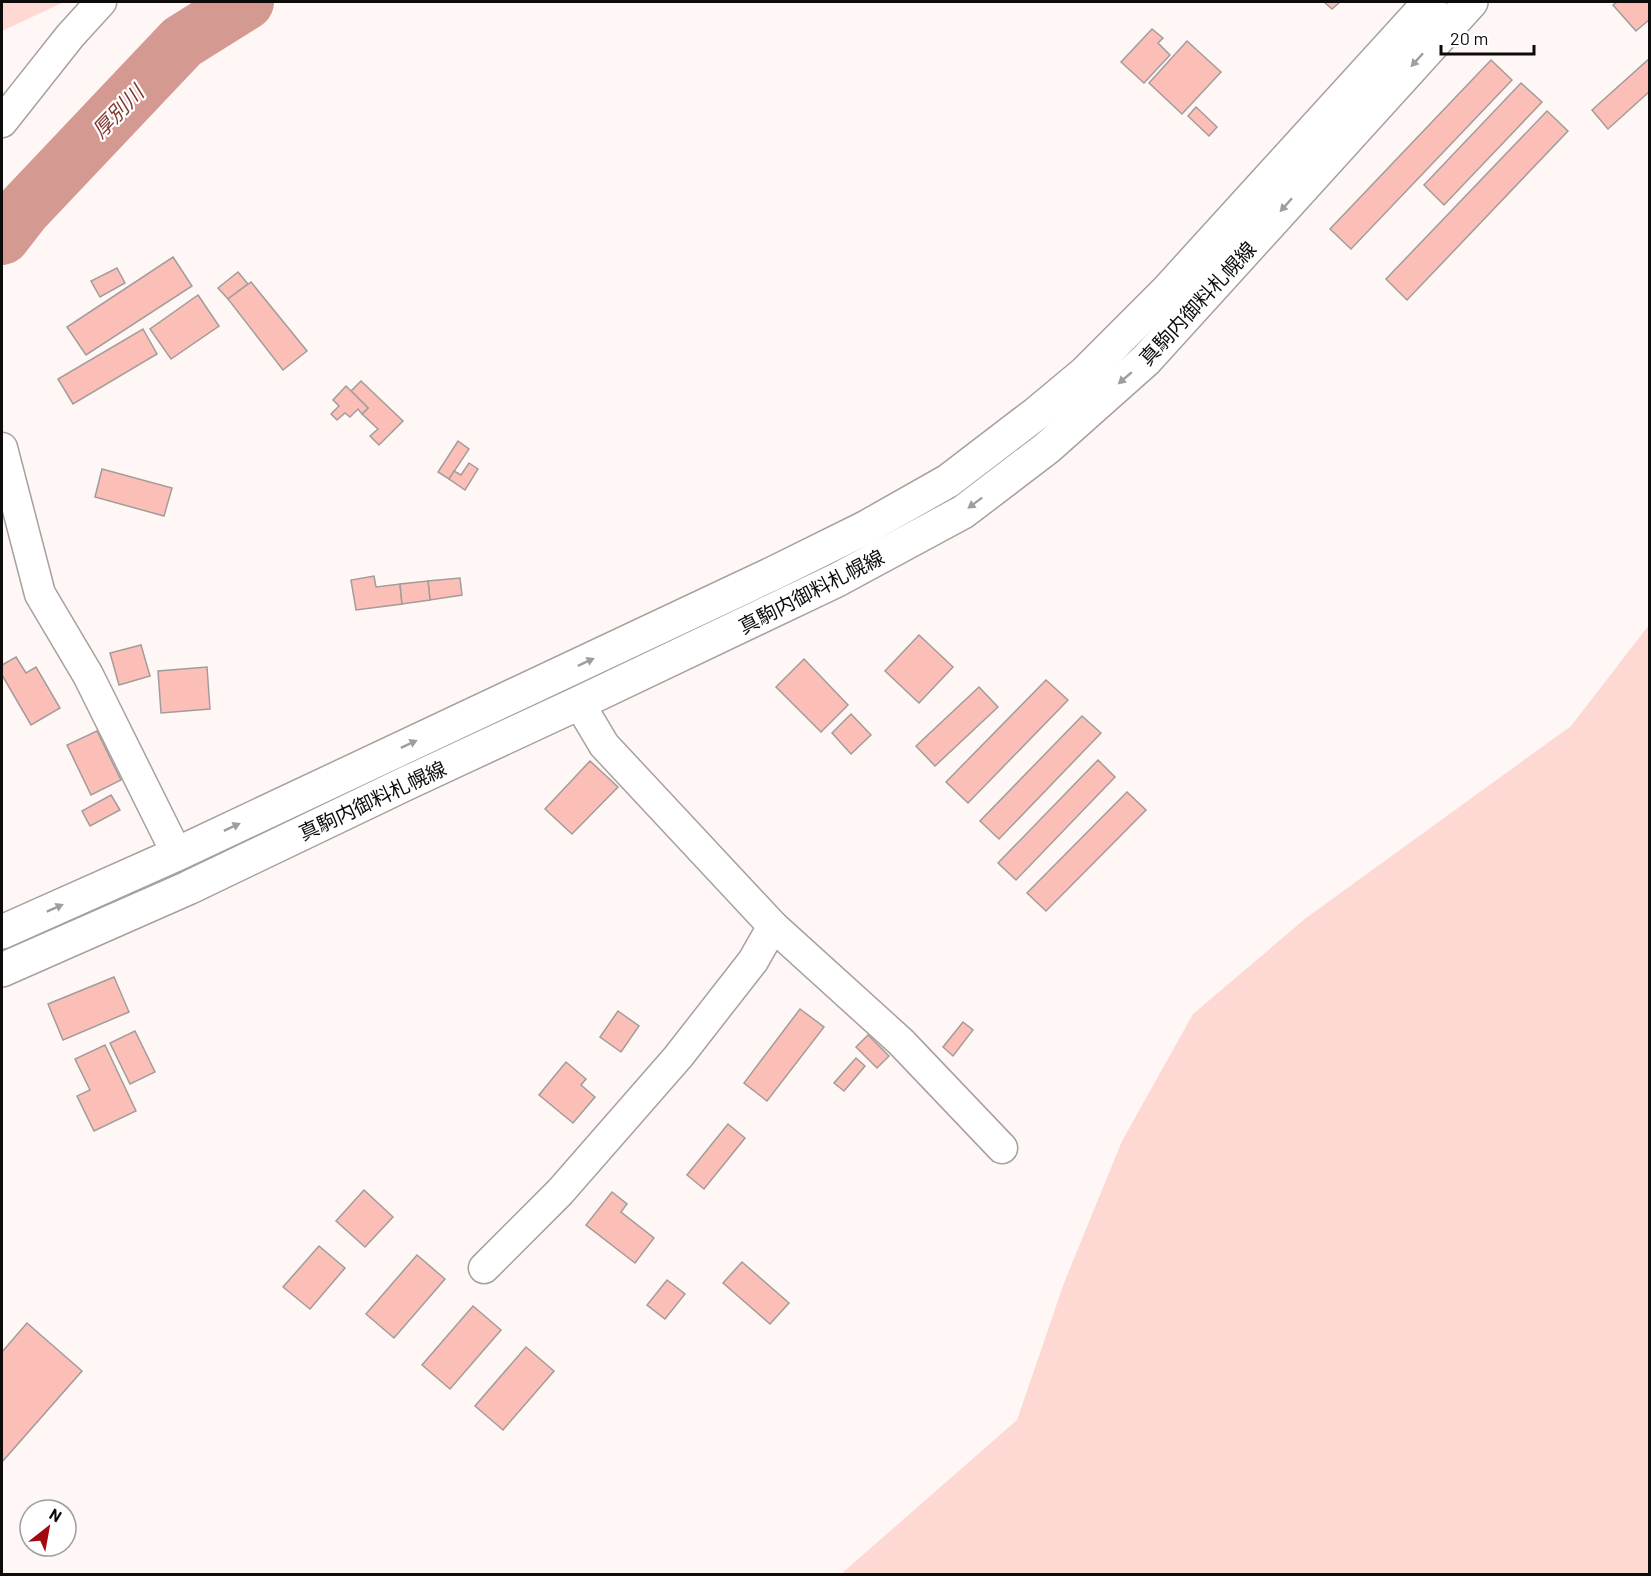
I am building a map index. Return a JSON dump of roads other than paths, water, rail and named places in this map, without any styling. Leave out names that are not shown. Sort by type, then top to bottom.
[{"type":"main road","name":"真駒内御料札幌線","points":[[2,932],[177,854],[776,572],[865,528],[948,481],[1085,373],[1166,292],[1430,2]]},
{"type":"main road","name":"真駒内御料札幌線","points":[[2,970],[188,888],[579,703],[837,580],[963,512],[1047,448],[1146,360],[1471,2]]},
{"type":"street","points":[[2,122],[70,36],[101,2]]},
{"type":"street","points":[[2,448],[40,594],[88,675],[177,854]]},
{"type":"street","points":[[579,703],[604,744],[773,926],[901,1042],[1002,1148]]},
{"type":"street","points":[[484,1268],[560,1192],[678,1057],[753,961],[773,926]]},
{"type":"waterway","name":"厚別川","points":[[2,237],[23,210],[182,42],[246,2]]}]
